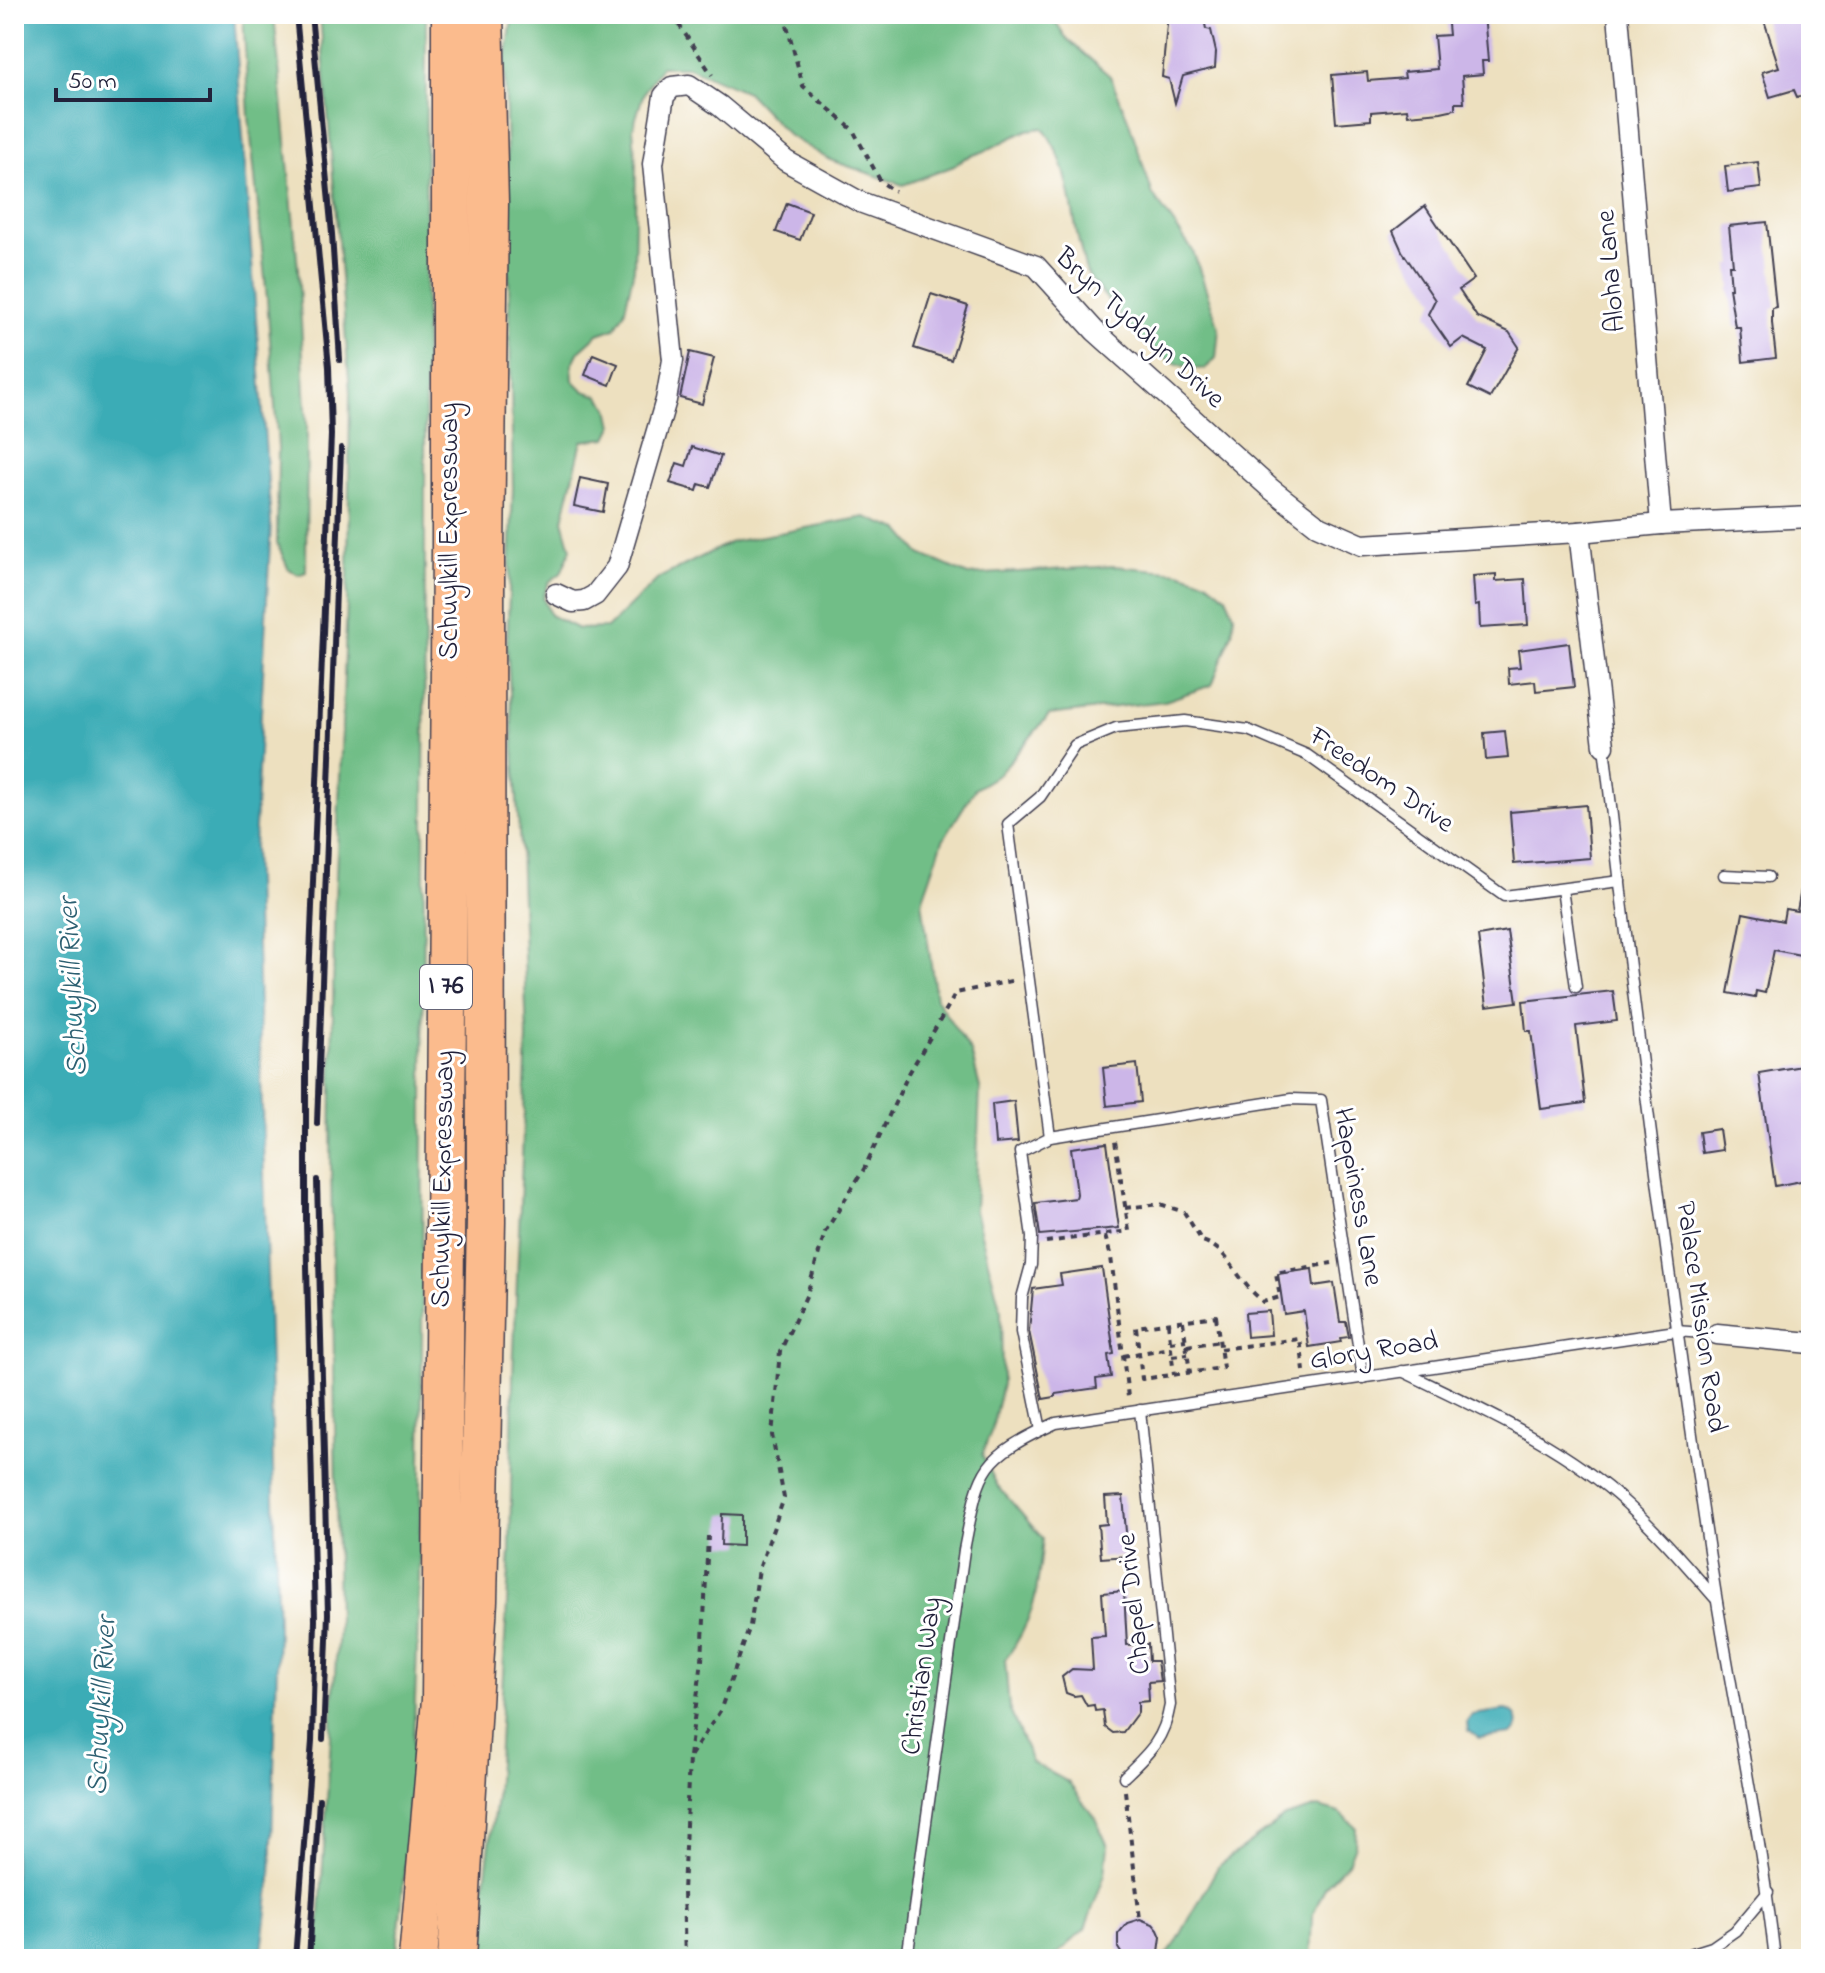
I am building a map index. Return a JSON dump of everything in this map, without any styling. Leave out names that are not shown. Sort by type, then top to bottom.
[{"type":"highway","name":"Schuylkill Expressway","points":[[418,1959],[441,1700],[451,548],[451,14]]},
{"type":"highway","name":"Schuylkill Expressway","points":[[457,1959],[478,1601],[486,1222],[485,556],[489,203],[484,14]]},
{"type":"street","name":"Aloha Lane","points":[[1618,14],[1661,524]]},
{"type":"street","name":"Bryn Tyddyn Drive","points":[[556,594],[573,602],[584,601],[595,595],[617,567],[666,400],[673,360],[653,164],[664,96],[672,87],[689,85],[720,106],[786,161],[860,202],[1036,266],[1095,331],[1271,489],[1317,525],[1362,545],[1811,517]]},
{"type":"street","points":[[1579,532],[1604,746]]},
{"type":"street","points":[[1717,1334],[1811,1343]]},
{"type":"lane","name":"Freedom Drive","points":[[1029,977],[1008,824],[1040,797],[1075,745],[1116,728],[1185,721],[1248,730],[1307,755],[1504,896],[1620,881]]},
{"type":"lane","name":"Palace Mission Road","points":[[1604,746],[1676,1331],[1716,1599],[1768,1892],[1775,1959]]},
{"type":"lane","points":[[1724,875],[1768,877]]},
{"type":"lane","points":[[1562,889],[1576,987]]},
{"type":"lane","points":[[1029,977],[1050,1137],[1020,1152],[1032,1244],[1031,1265],[1022,1298],[1021,1332],[1041,1430]]},
{"type":"lane","name":"Happiness Lane","points":[[1050,1137],[1291,1099],[1321,1100],[1363,1378]]},
{"type":"lane","name":"Glory Road","points":[[1041,1430],[1056,1423],[1676,1331],[1717,1334]]},
{"type":"lane","points":[[1402,1371],[1505,1422],[1565,1457],[1626,1503],[1716,1599]]},
{"type":"lane","name":"Chapel Drive","points":[[1124,1777],[1158,1742],[1167,1724],[1170,1705],[1135,1411]]},
{"type":"lane","name":"Christian Way","points":[[907,1959],[964,1550],[977,1485],[994,1458],[1015,1442],[1041,1430]]},
{"type":"lane","points":[[1674,1959],[1712,1947],[1735,1931],[1768,1892]]},
{"type":"path","points":[[672,14],[714,78]]},
{"type":"path","points":[[784,14],[803,86],[853,130],[881,182],[912,203],[910,221]]},
{"type":"path","points":[[689,1758],[720,1711],[750,1626],[759,1569],[784,1498],[772,1435],[780,1352],[807,1294],[825,1232],[864,1169],[908,1075],[956,993],[1029,977]]},
{"type":"path","points":[[1032,1244],[1129,1231],[1113,1127]]},
{"type":"path","points":[[1125,1208],[1160,1204],[1184,1212],[1202,1241],[1215,1245],[1234,1265],[1243,1282],[1263,1302],[1280,1297],[1276,1273],[1344,1261]]},
{"type":"path","points":[[1104,1236],[1111,1257],[1123,1356],[1135,1411]]},
{"type":"path","points":[[1216,1316],[1223,1368],[1142,1379],[1136,1327],[1168,1323],[1216,1316]]},
{"type":"path","points":[[1183,1321],[1190,1373]]},
{"type":"path","points":[[1168,1323],[1174,1375]]},
{"type":"path","points":[[1220,1349],[1300,1339],[1306,1387]]},
{"type":"path","points":[[1123,1356],[1171,1345],[1220,1341]]},
{"type":"path","points":[[1172,1356],[1188,1354]]},
{"type":"path","points":[[685,1959],[683,1892],[689,1758],[702,1661],[708,1536]]},
{"type":"path","points":[[1124,1777],[1140,1919]]},
{"type":"green space","points":[[243,14],[274,14],[298,269],[307,426],[306,572],[298,575],[288,568],[277,543],[278,447]]},
{"type":"green space","points":[[320,14],[426,14],[420,1539],[413,1749],[396,1959],[317,1959],[338,1626],[331,1165],[334,926],[348,576],[350,391]]},
{"type":"green space","points":[[513,14],[1051,14],[1066,38],[1110,76],[1153,195],[1193,251],[1219,328],[1216,358],[1205,369],[1175,363],[1162,356],[1128,326],[1087,273],[1063,169],[1043,128],[1027,130],[954,166],[903,185],[830,160],[788,135],[747,92],[688,67],[661,67],[644,92],[633,128],[636,164],[634,269],[624,313],[615,328],[598,334],[579,351],[572,365],[573,380],[584,391],[599,396],[609,408],[613,426],[607,438],[582,441],[563,520],[571,549],[561,573],[549,582],[543,598],[550,615],[578,629],[607,628],[659,578],[731,542],[865,517],[900,530],[920,554],[968,575],[1114,566],[1179,572],[1207,581],[1226,596],[1234,615],[1232,633],[1212,685],[1165,701],[1049,715],[999,774],[975,789],[943,840],[922,901],[936,999],[971,1052],[980,1088],[975,1211],[1001,1311],[1002,1384],[992,1429],[982,1455],[997,1485],[1043,1539],[1037,1589],[1030,1616],[1005,1660],[1009,1708],[1032,1762],[1068,1782],[1096,1820],[1108,1846],[1105,1874],[1085,1929],[1051,1959],[475,1959],[496,1797],[510,1551],[513,1375],[527,1038],[520,847],[507,646],[513,488],[505,65]]},
{"type":"green space","points":[[1318,1807],[1340,1813],[1356,1827],[1355,1845],[1348,1863],[1326,1885],[1312,1916],[1310,1959],[1164,1959],[1219,1865],[1285,1817]]},
{"type":"water","name":"Schuylkill River","points":[[14,14],[234,14],[271,523],[254,847],[278,1627],[271,1879],[261,1959],[14,1959]]},
{"type":"water","points":[[1505,1710],[1517,1719],[1517,1727],[1512,1734],[1479,1738],[1468,1731],[1467,1722],[1472,1715]]},
{"type":"building","points":[[1164,14],[1203,14],[1216,52],[1215,68],[1183,76],[1175,103],[1169,79],[1162,77],[1167,24]]},
{"type":"building","points":[[1447,14],[1484,14],[1488,61],[1482,61],[1483,74],[1462,76],[1464,103],[1455,103],[1455,109],[1441,112],[1408,115],[1407,109],[1371,112],[1371,120],[1336,123],[1332,75],[1367,72],[1368,81],[1405,78],[1404,72],[1437,69],[1434,36],[1449,35]]},
{"type":"building","points":[[1762,14],[1811,14],[1811,93],[1797,97],[1794,90],[1770,97],[1762,72],[1779,67]]},
{"type":"building","points":[[1758,162],[1761,188],[1728,192],[1725,166]]},
{"type":"building","points":[[787,203],[811,212],[800,240],[776,232]]},
{"type":"building","points":[[1425,206],[1474,279],[1459,290],[1477,317],[1509,332],[1519,347],[1490,398],[1468,387],[1487,350],[1463,338],[1451,347],[1428,314],[1435,300],[1402,251],[1393,231]]},
{"type":"building","points":[[1767,222],[1776,307],[1772,308],[1772,323],[1776,358],[1743,362],[1740,327],[1735,327],[1729,288],[1729,265],[1733,265],[1729,226]]},
{"type":"building","points":[[931,294],[968,306],[951,360],[914,348]]},
{"type":"building","points":[[690,352],[714,358],[702,404],[680,398]]},
{"type":"building","points":[[593,354],[618,364],[610,385],[585,375]]},
{"type":"building","points":[[692,447],[721,456],[710,487],[699,484],[697,491],[670,483],[677,463],[686,466]]},
{"type":"building","points":[[580,478],[608,484],[603,512],[574,506]]},
{"type":"building","points":[[1496,574],[1496,581],[1525,579],[1528,625],[1480,628],[1473,576]]},
{"type":"building","points":[[1569,643],[1574,687],[1536,691],[1535,681],[1509,684],[1508,668],[1520,667],[1518,650]]},
{"type":"building","points":[[1505,731],[1508,758],[1486,760],[1484,733]]},
{"type":"building","points":[[1586,805],[1590,858],[1514,864],[1510,812]]},
{"type":"building","points":[[1803,879],[1811,880],[1811,957],[1774,950],[1765,993],[1756,991],[1755,998],[1728,993],[1743,913],[1783,921],[1785,909],[1797,911]]},
{"type":"building","points":[[1507,931],[1517,1002],[1487,1006],[1478,936]]},
{"type":"building","points":[[1613,991],[1617,1021],[1576,1026],[1585,1103],[1541,1109],[1531,1031],[1526,1031],[1523,1001]]},
{"type":"building","points":[[1137,1064],[1141,1102],[1107,1106],[1103,1068]]},
{"type":"building","points":[[1811,1066],[1811,1179],[1775,1186],[1759,1073]]},
{"type":"building","points":[[1014,1101],[1018,1142],[995,1144],[992,1104]]},
{"type":"building","points":[[1719,1129],[1722,1150],[1702,1153],[1699,1132]]},
{"type":"building","points":[[1107,1143],[1119,1228],[1040,1235],[1035,1203],[1076,1198],[1071,1148]]},
{"type":"building","points":[[1102,1268],[1114,1354],[1108,1355],[1111,1377],[1096,1379],[1097,1388],[1055,1394],[1055,1397],[1043,1399],[1029,1331],[1033,1289],[1062,1285],[1060,1274]]},
{"type":"building","points":[[1312,1269],[1314,1286],[1334,1283],[1340,1322],[1346,1322],[1349,1337],[1340,1338],[1341,1342],[1309,1347],[1304,1311],[1284,1314],[1278,1274]]},
{"type":"building","points":[[1269,1311],[1271,1335],[1247,1337],[1245,1313]]},
{"type":"building","points":[[1123,1496],[1128,1556],[1101,1558],[1098,1525],[1107,1524],[1105,1497]]},
{"type":"building","points":[[722,1514],[742,1515],[742,1546],[721,1545]]},
{"type":"building","points":[[1124,1591],[1127,1645],[1148,1644],[1149,1661],[1157,1661],[1160,1681],[1148,1682],[1149,1701],[1138,1702],[1138,1712],[1123,1732],[1113,1733],[1105,1727],[1103,1710],[1095,1711],[1094,1705],[1087,1706],[1081,1695],[1066,1693],[1062,1677],[1072,1669],[1093,1670],[1091,1637],[1105,1636],[1102,1593]]},
{"type":"building","points":[[1140,1919],[1153,1924],[1158,1930],[1161,1937],[1159,1952],[1153,1959],[1125,1959],[1118,1948],[1118,1934],[1127,1923]]},
{"type":"railway","points":[[295,1959],[312,1741],[315,1620],[306,1221],[306,1055],[331,435],[329,367],[296,14]]},
{"type":"railway","points":[[311,14],[332,234],[340,360]]},
{"type":"railway","points":[[317,1124],[341,448]]},
{"type":"railway","points":[[317,1180],[328,1614],[323,1739]]},
{"type":"railway","points":[[309,1959],[319,1799]]}]
